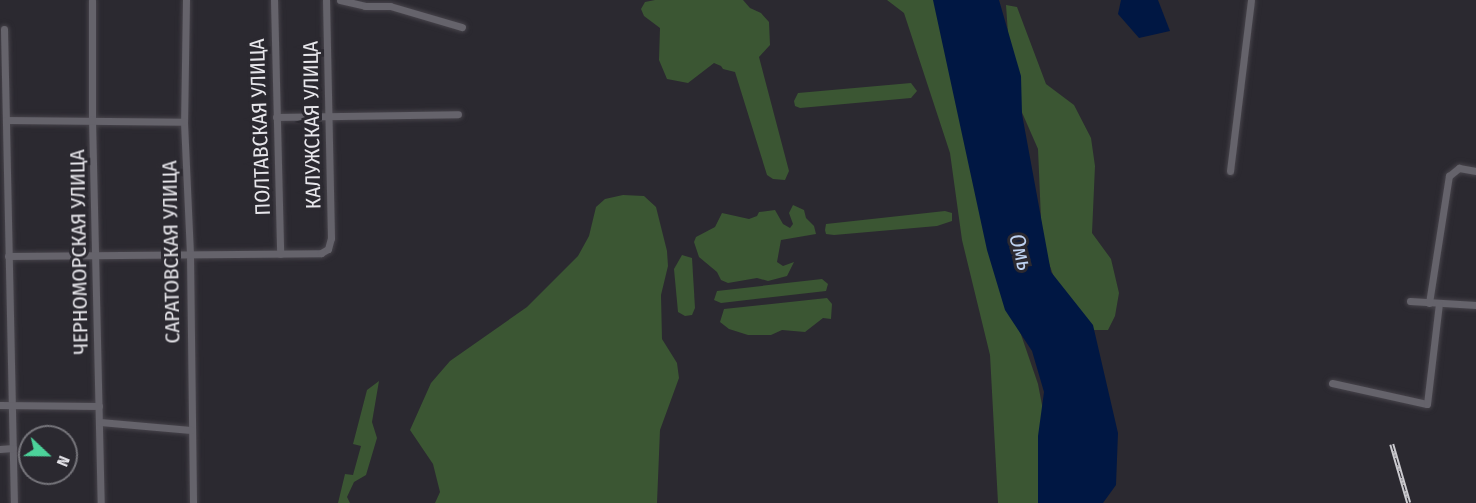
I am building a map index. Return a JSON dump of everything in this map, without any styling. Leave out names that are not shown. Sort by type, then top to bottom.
[{"type":"street","name":"ЧЕРНОМОРСКАЯ УЛИЦА","points":[[92,0],[92,119],[101,503]]},
{"type":"street","name":"САРАТОВСКАЯ УЛИЦА","points":[[186,0],[184,122],[190,254],[193,503]]},
{"type":"street","name":"ПОЛТАВСКАЯ УЛИЦА","points":[[274,0],[280,254]]},
{"type":"street","name":"КАЛУЖСКАЯ УЛИЦА","points":[[280,254],[321,253],[328,249],[331,237],[326,0]]},
{"type":"street","points":[[340,0],[365,6],[390,6],[462,27]]},
{"type":"street","points":[[1230,171],[1251,0]]},
{"type":"street","points":[[4,29],[14,503]]},
{"type":"street","points":[[276,117],[458,114]]},
{"type":"street","points":[[6,120],[92,119],[184,122]]},
{"type":"street","points":[[1429,303],[1449,176],[1459,168],[1476,171]]},
{"type":"street","points":[[8,256],[88,253],[96,256],[280,254]]},
{"type":"street","points":[[1410,301],[1476,305]]},
{"type":"street","points":[[1332,383],[1427,404],[1439,304]]},
{"type":"street","points":[[0,405],[99,406]]},
{"type":"street","points":[[100,422],[191,430]]},
{"type":"street","points":[[0,449],[13,448]]},
{"type":"green space","points":[[743,0],[769,22],[770,45],[759,57],[789,171],[785,180],[773,179],[767,175],[735,72],[723,69],[714,63],[688,83],[667,79],[659,60],[660,28],[644,16],[641,9],[645,2]]},
{"type":"green space","points":[[887,0],[938,0],[1005,288],[1038,384],[1046,426],[1044,503],[998,503],[990,355],[962,240],[950,153],[904,13]]},
{"type":"green space","points":[[1006,5],[1017,7],[1046,84],[1074,105],[1091,138],[1095,166],[1092,233],[1111,259],[1119,293],[1115,316],[1108,330],[1090,330],[1060,295],[1042,243],[1038,149],[1017,101],[1010,62]]},
{"type":"green space","points":[[911,83],[917,91],[911,98],[800,108],[795,106],[794,101],[798,93]]},
{"type":"green space","points":[[623,195],[644,196],[656,207],[667,251],[668,266],[661,295],[662,339],[677,363],[679,378],[660,430],[657,503],[435,503],[440,492],[433,464],[410,430],[431,383],[450,361],[527,307],[578,256],[589,236],[596,207],[605,199]]},
{"type":"green space","points":[[793,205],[804,210],[816,234],[781,240],[777,262],[783,266],[794,262],[787,276],[768,281],[757,278],[728,283],[721,280],[717,272],[699,257],[694,242],[696,237],[715,227],[722,213],[749,219],[757,216],[759,212],[775,210],[783,224],[790,228],[793,224],[789,213]]},
{"type":"green space","points":[[945,211],[952,213],[952,221],[937,226],[834,235],[826,234],[825,230],[826,224]]},
{"type":"green space","points":[[682,255],[692,258],[695,308],[692,315],[685,316],[678,312],[674,269]]},
{"type":"green space","points":[[822,279],[828,284],[826,291],[721,303],[714,300],[717,291]]},
{"type":"green space","points":[[827,298],[832,304],[831,319],[823,318],[805,332],[782,330],[771,335],[748,335],[729,329],[720,322],[724,309]]},
{"type":"green space","points":[[379,381],[372,422],[377,438],[366,475],[354,482],[347,497],[350,503],[338,503],[345,474],[353,475],[361,446],[353,444],[367,390]]},
{"type":"water","name":"Омь","points":[[933,0],[999,0],[1021,76],[1022,114],[1051,272],[1093,325],[1118,433],[1116,485],[1103,503],[1038,503],[1038,436],[1044,392],[1032,351],[1005,310],[987,250]]},
{"type":"water","points":[[1121,0],[1158,0],[1170,31],[1139,38],[1118,14]]},
{"type":"railway","points":[[1392,444],[1409,503]]}]
